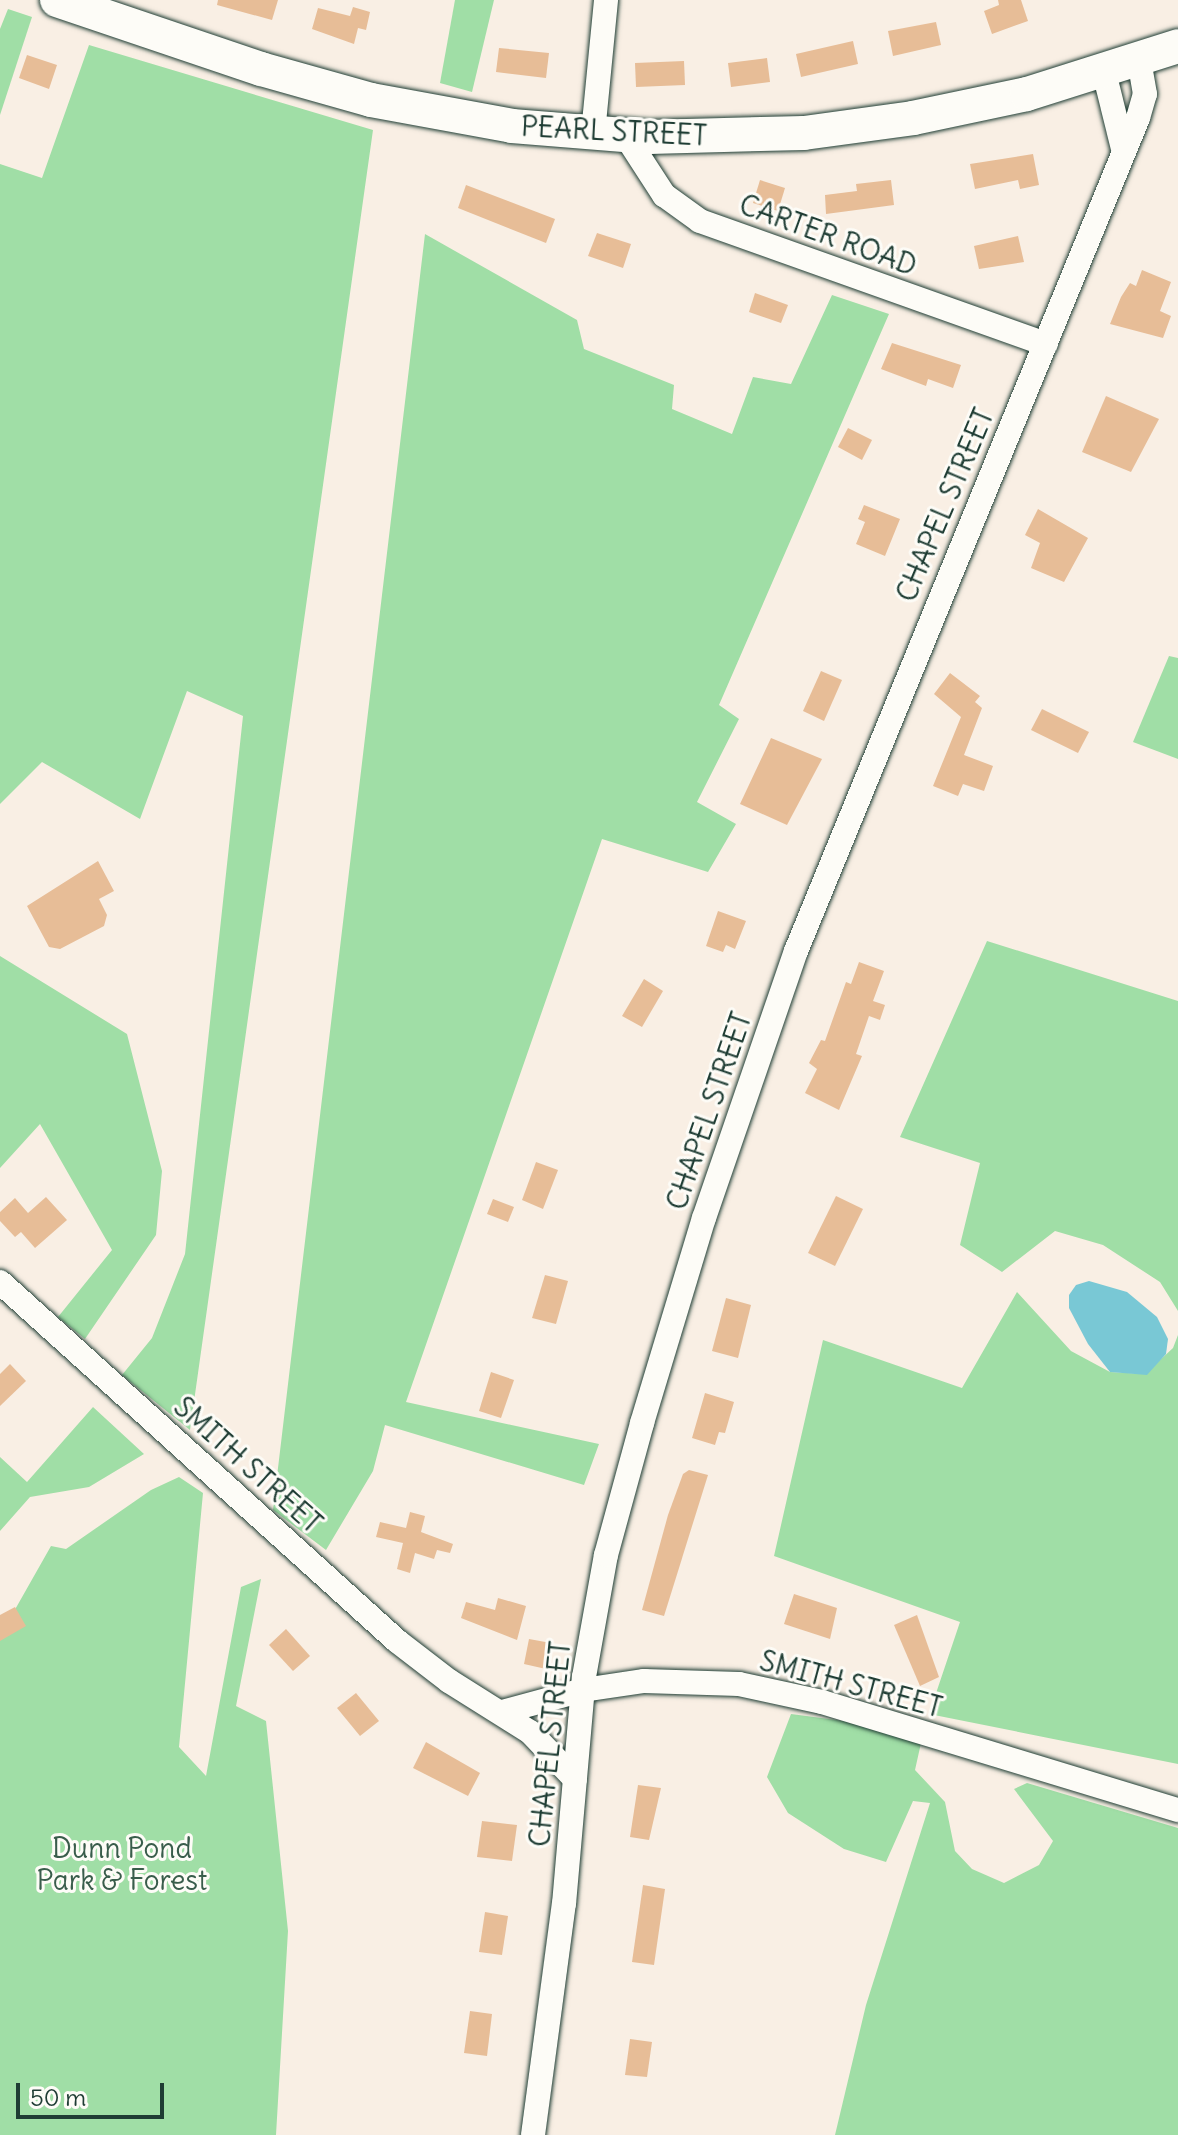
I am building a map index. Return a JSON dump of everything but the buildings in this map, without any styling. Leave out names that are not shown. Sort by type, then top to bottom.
[{"type":"main road","name":"PEARL STREET","points":[[57,0],[359,97],[469,120],[609,134],[748,137],[858,126],[1011,98],[1104,72],[1178,46]]},
{"type":"street","points":[[606,0],[609,134]]},
{"type":"street","name":"CHAPEL STREET","points":[[533,2135],[583,1690],[627,1476],[749,1083],[845,826],[1122,155],[1145,94],[1139,61]]},
{"type":"street","name":"CHAPEL STREET","points":[[1104,72],[1122,132],[1122,155]]},
{"type":"street","name":"CARTER ROAD","points":[[609,134],[664,195],[700,221],[1046,344]]},
{"type":"street","name":"SMITH STREET","points":[[0,1282],[397,1641],[449,1681],[502,1712],[542,1742],[575,1779]]},
{"type":"street","name":"SMITH STREET","points":[[502,1712],[583,1690],[674,1679],[772,1689],[1178,1810]]},
{"type":"green space","points":[[455,0],[494,0],[472,92],[440,83]]},
{"type":"green space","points":[[8,9],[32,17],[0,115],[0,29]]},
{"type":"green space","points":[[89,45],[373,130],[190,1430],[122,1375],[152,1338],[185,1254],[243,716],[187,691],[140,819],[42,762],[0,804],[0,164],[42,178]]},
{"type":"green space","points":[[425,234],[577,320],[584,349],[674,385],[672,409],[732,434],[753,377],[791,384],[832,295],[889,314],[719,705],[739,719],[697,802],[736,824],[708,872],[602,839],[406,1402],[599,1444],[584,1485],[385,1425],[373,1471],[326,1550],[273,1510]]},
{"type":"green space","points":[[1169,656],[1178,658],[1178,759],[1133,742]]},
{"type":"green space","points":[[987,941],[1178,1001],[1178,1311],[1160,1282],[1103,1245],[1055,1231],[1002,1272],[960,1245],[980,1163],[900,1137]]},
{"type":"green space","points":[[0,956],[127,1034],[162,1171],[156,1235],[85,1339],[58,1317],[112,1250],[40,1124],[0,1168]]},
{"type":"green space","points":[[1017,1292],[1071,1351],[1110,1372],[1145,1374],[1173,1348],[1178,1335],[1178,1764],[929,1714],[960,1622],[774,1556],[823,1340],[962,1388]]},
{"type":"green space","points":[[93,1407],[144,1454],[89,1487],[30,1497],[0,1531],[0,1457],[27,1482]]},
{"type":"green space","name":"Dunn Pond Park & Forest","points":[[179,1477],[203,1493],[179,1747],[206,1776],[241,1587],[261,1579],[236,1706],[266,1721],[288,1931],[276,2135],[0,2135],[0,1636],[51,1546],[66,1549],[151,1490]]},
{"type":"green space","points":[[791,1714],[844,1721],[921,1743],[915,1770],[945,1802],[955,1851],[972,1869],[1004,1883],[1039,1865],[1053,1841],[1014,1789],[1027,1783],[1178,1828],[1178,2135],[835,2135],[866,2005],[930,1803],[913,1801],[886,1862],[844,1849],[788,1813],[767,1777]]},
{"type":"water","points":[[1089,1281],[1127,1292],[1157,1317],[1168,1339],[1166,1354],[1147,1375],[1110,1372],[1088,1344],[1069,1308],[1069,1295],[1076,1285]]}]
